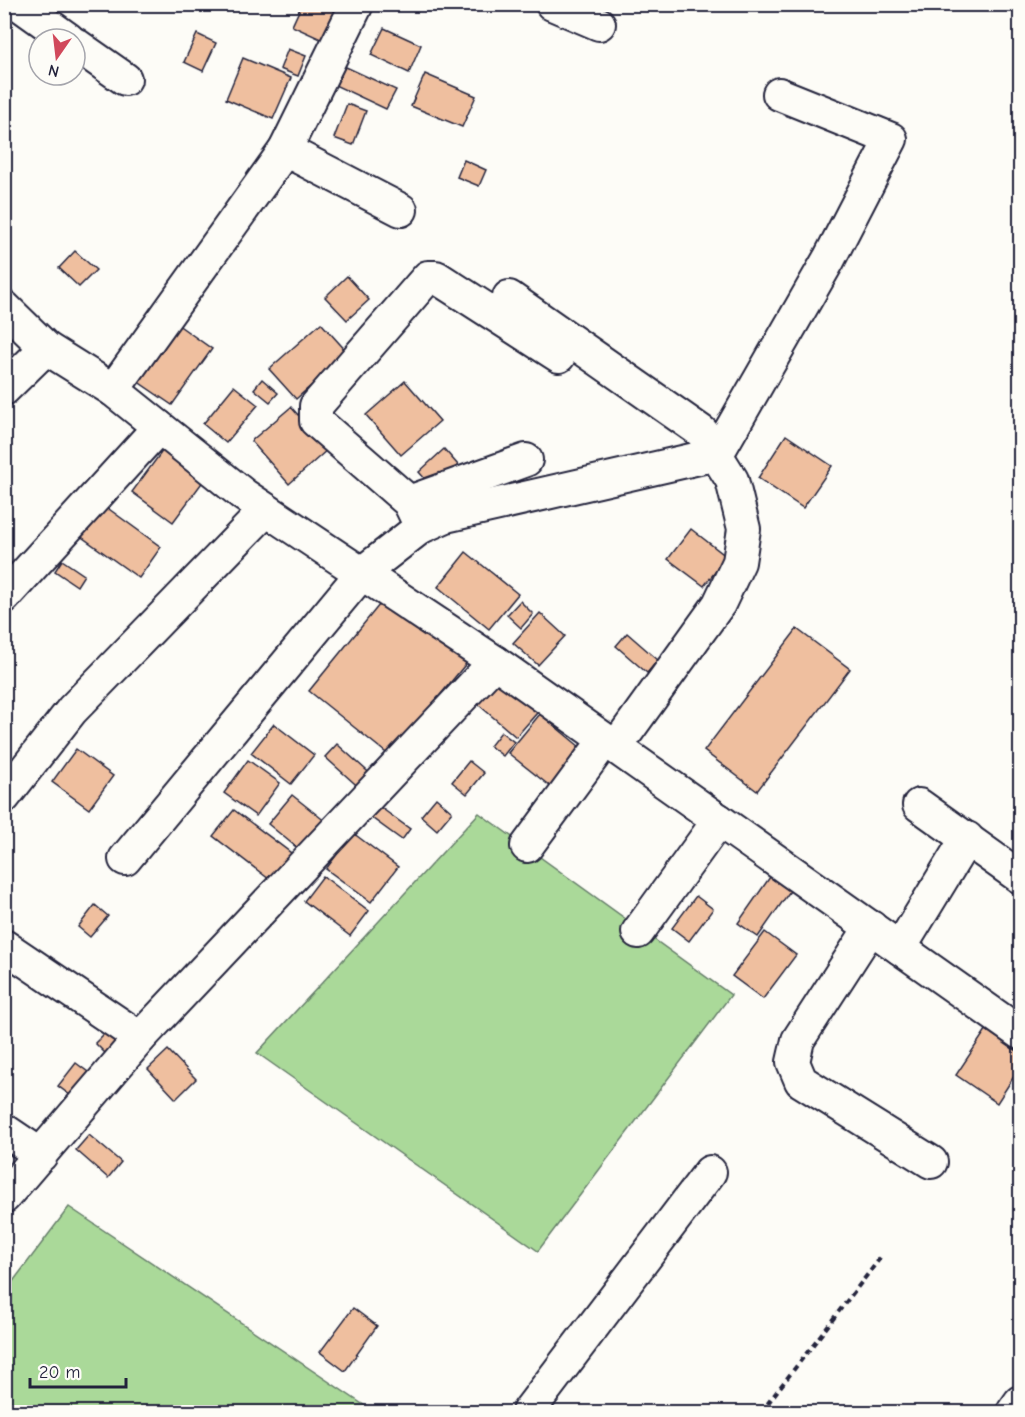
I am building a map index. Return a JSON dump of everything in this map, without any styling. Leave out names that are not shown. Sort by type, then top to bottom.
[{"type":"street","points":[[19,4],[51,27]]},
{"type":"street","points":[[113,390],[285,150],[357,4]]},
{"type":"street","points":[[552,4],[599,24]]},
{"type":"street","points":[[87,52],[125,79]]},
{"type":"street","points":[[584,373],[436,277],[429,277],[316,406],[314,414],[316,420],[415,514],[446,516],[717,454],[829,259],[891,139],[778,94]]},
{"type":"street","points":[[285,150],[401,210]]},
{"type":"street","points":[[509,297],[702,432],[732,480],[744,529],[739,562],[718,604],[527,846]]},
{"type":"street","points":[[4,307],[46,348],[113,390],[244,495],[495,662],[1020,1033]]},
{"type":"street","points":[[4,388],[46,348]]},
{"type":"street","points":[[4,597],[159,427]]},
{"type":"street","points":[[124,859],[362,573],[415,514],[526,460]]},
{"type":"street","points":[[4,796],[72,710],[266,510]]},
{"type":"street","points":[[4,1197],[140,1038],[495,662]]},
{"type":"street","points":[[919,805],[1020,877]]},
{"type":"street","points":[[638,932],[719,820]]},
{"type":"street","points":[[900,948],[967,838]]},
{"type":"street","points":[[871,927],[798,1040],[793,1062],[801,1081],[931,1162]]},
{"type":"street","points":[[4,946],[140,1038]]},
{"type":"street","points":[[4,1130],[41,1155]]},
{"type":"street","points":[[528,1413],[710,1172]]},
{"type":"street","points":[[1013,1413],[1020,1402]]},
{"type":"path","points":[[761,1413],[881,1257]]},
{"type":"green space","points":[[479,813],[731,995],[538,1251],[257,1053]]},
{"type":"green space","points":[[69,1207],[374,1412],[5,1412],[5,1292]]},
{"type":"building","points":[[302,4],[342,4],[325,41],[292,26]]},
{"type":"building","points":[[384,28],[421,45],[409,73],[371,55]]},
{"type":"building","points":[[197,34],[216,43],[203,71],[184,62]]},
{"type":"building","points":[[288,49],[306,56],[298,76],[280,69]]},
{"type":"building","points":[[243,58],[291,78],[273,119],[226,99]]},
{"type":"building","points":[[333,61],[396,90],[386,109],[324,80]]},
{"type":"building","points":[[425,74],[476,96],[462,127],[411,106]]},
{"type":"building","points":[[347,104],[366,111],[353,145],[334,138]]},
{"type":"building","points":[[464,160],[486,170],[479,186],[457,177]]},
{"type":"building","points":[[75,251],[96,270],[79,287],[59,268]]},
{"type":"building","points":[[347,276],[369,300],[347,320],[325,297]]},
{"type":"building","points":[[174,322],[212,349],[172,405],[134,379]]},
{"type":"building","points":[[321,323],[348,353],[296,399],[269,369]]},
{"type":"building","points":[[262,379],[278,393],[270,402],[254,389]]},
{"type":"building","points":[[405,381],[440,421],[401,455],[366,415]]},
{"type":"building","points":[[234,386],[258,405],[226,443],[203,424]]},
{"type":"building","points":[[291,407],[328,449],[289,484],[251,441]]},
{"type":"building","points":[[786,435],[832,466],[803,508],[758,478]]},
{"type":"building","points":[[166,446],[207,476],[173,522],[132,492]]},
{"type":"building","points":[[444,449],[458,465],[432,487],[419,472]]},
{"type":"building","points":[[102,504],[161,547],[139,578],[79,535]]},
{"type":"building","points":[[691,529],[727,557],[704,586],[668,559]]},
{"type":"building","points":[[466,552],[518,594],[489,629],[438,587]]},
{"type":"building","points":[[62,560],[84,575],[77,586],[55,571]]},
{"type":"building","points":[[388,594],[469,660],[390,756],[309,691]]},
{"type":"building","points":[[520,601],[533,614],[521,628],[507,615]]},
{"type":"building","points":[[540,613],[565,636],[538,665],[513,643]]},
{"type":"building","points":[[797,629],[850,669],[757,791],[704,751]]},
{"type":"building","points":[[627,633],[658,660],[647,673],[616,646]]},
{"type":"building","points":[[499,669],[543,706],[516,737],[472,699]]},
{"type":"building","points":[[540,714],[591,756],[560,794],[508,753]]},
{"type":"building","points":[[274,724],[314,755],[291,784],[251,753]]},
{"type":"building","points":[[501,732],[514,742],[503,756],[490,746]]},
{"type":"building","points":[[337,744],[375,778],[363,791],[325,757]]},
{"type":"building","points":[[76,749],[113,776],[89,809],[52,782]]},
{"type":"building","points":[[248,760],[280,783],[256,816],[224,793]]},
{"type":"building","points":[[469,761],[484,773],[467,794],[452,782]]},
{"type":"building","points":[[292,795],[326,822],[301,851],[268,824]]},
{"type":"building","points":[[436,798],[452,812],[437,830],[421,816]]},
{"type":"building","points":[[373,802],[410,829],[402,840],[365,813]]},
{"type":"building","points":[[234,810],[299,859],[278,886],[213,836]]},
{"type":"building","points":[[353,833],[398,867],[371,902],[326,869]]},
{"type":"building","points":[[323,876],[369,911],[350,936],[304,901]]},
{"type":"building","points":[[770,877],[790,891],[758,937],[738,923]]},
{"type":"building","points":[[696,896],[713,909],[689,941],[672,928]]},
{"type":"building","points":[[95,905],[108,916],[90,937],[78,927]]},
{"type":"building","points":[[765,932],[796,955],[763,999],[732,976]]},
{"type":"building","points":[[116,1022],[129,1036],[108,1056],[95,1043]]},
{"type":"building","points":[[986,1030],[1020,1053],[1020,1067],[997,1103],[956,1075]]},
{"type":"building","points":[[168,1050],[196,1079],[176,1099],[148,1069]]},
{"type":"building","points":[[76,1063],[92,1075],[74,1098],[58,1086]]},
{"type":"building","points":[[89,1135],[121,1162],[108,1178],[76,1150]]},
{"type":"building","points":[[353,1308],[377,1326],[345,1371],[320,1352]]}]
